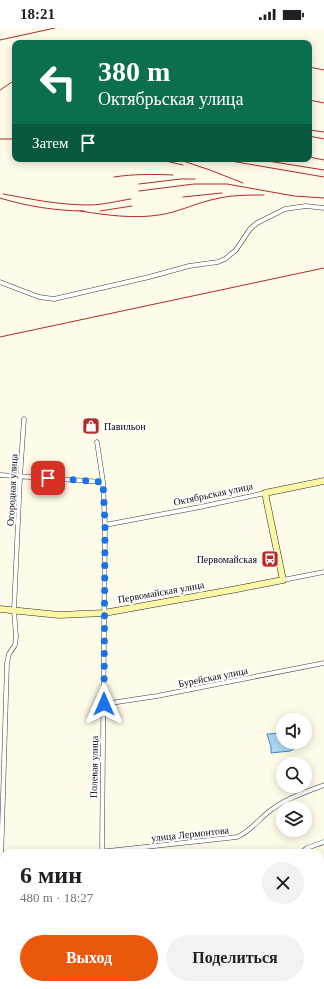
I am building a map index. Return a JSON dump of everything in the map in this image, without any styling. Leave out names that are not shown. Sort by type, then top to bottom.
[{"type":"main road","name":"Октябрьская улица","points":[[265,493],[324,481]]},
{"type":"main road","points":[[265,493],[283,580]]},
{"type":"main road","name":"Первомайская улица","points":[[0,609],[59,615],[104,613],[283,580]]},
{"type":"street","points":[[0,282],[39,297],[54,299],[188,266],[218,262],[225,259],[236,250],[250,229],[257,223],[285,209],[306,206],[324,208]]},
{"type":"street","name":"Огородная улица","points":[[2,849],[7,663],[9,654],[15,645],[16,637],[14,610],[24,419]]},
{"type":"street","name":"Полевая улица","points":[[97,442],[103,482],[105,525],[102,849]]},
{"type":"street","points":[[0,475],[103,482]]},
{"type":"street","name":"Октябрьская улица","points":[[105,525],[265,493]]},
{"type":"street","name":"Первомайская улица","points":[[283,580],[324,572]]},
{"type":"street","name":"Бурейская улица","points":[[104,704],[157,696],[324,663]]},
{"type":"street","name":"улица Лермонтова","points":[[129,849],[237,837],[245,833],[266,814],[287,800],[324,785]]},
{"type":"street","points":[[306,849],[324,842]]},
{"type":"water","points":[[276,733],[276,749],[294,749],[290,751],[271,753],[271,747],[267,734]]},
{"type":"railway","points":[[0,40],[55,28]]},
{"type":"railway","points":[[312,68],[324,70]]},
{"type":"railway","points":[[0,90],[12,82]]},
{"type":"railway","points":[[312,101],[324,103]]},
{"type":"railway","points":[[312,130],[324,132]]},
{"type":"railway","points":[[312,137],[324,139]]},
{"type":"railway","points":[[0,139],[12,139]]},
{"type":"railway","points":[[312,158],[324,160]]},
{"type":"railway","points":[[170,162],[183,165]]},
{"type":"railway","points":[[186,162],[243,183]]},
{"type":"railway","points":[[236,162],[324,177]]},
{"type":"railway","points":[[274,162],[324,170]]},
{"type":"railway","points":[[114,177],[143,174],[173,175]]},
{"type":"railway","points":[[139,184],[181,179],[195,179]]},
{"type":"railway","points":[[139,191],[194,184],[227,184],[294,196],[324,198]]},
{"type":"railway","points":[[183,197],[222,193]]},
{"type":"railway","points":[[3,194],[77,205],[99,204],[131,199]]},
{"type":"railway","points":[[80,211],[139,217],[174,212],[221,198],[264,195]]},
{"type":"railway","points":[[0,198],[41,208],[84,211]]},
{"type":"railway","points":[[100,211],[132,206]]},
{"type":"railway","points":[[0,337],[324,268]]},
{"type":"place","name":"Павильон","points":[[91,426]]},
{"type":"place","name":"Первомайская","points":[[270,559]]},
{"type":"route","points":[[48,478],[103,482],[105,525],[104,704]]}]
